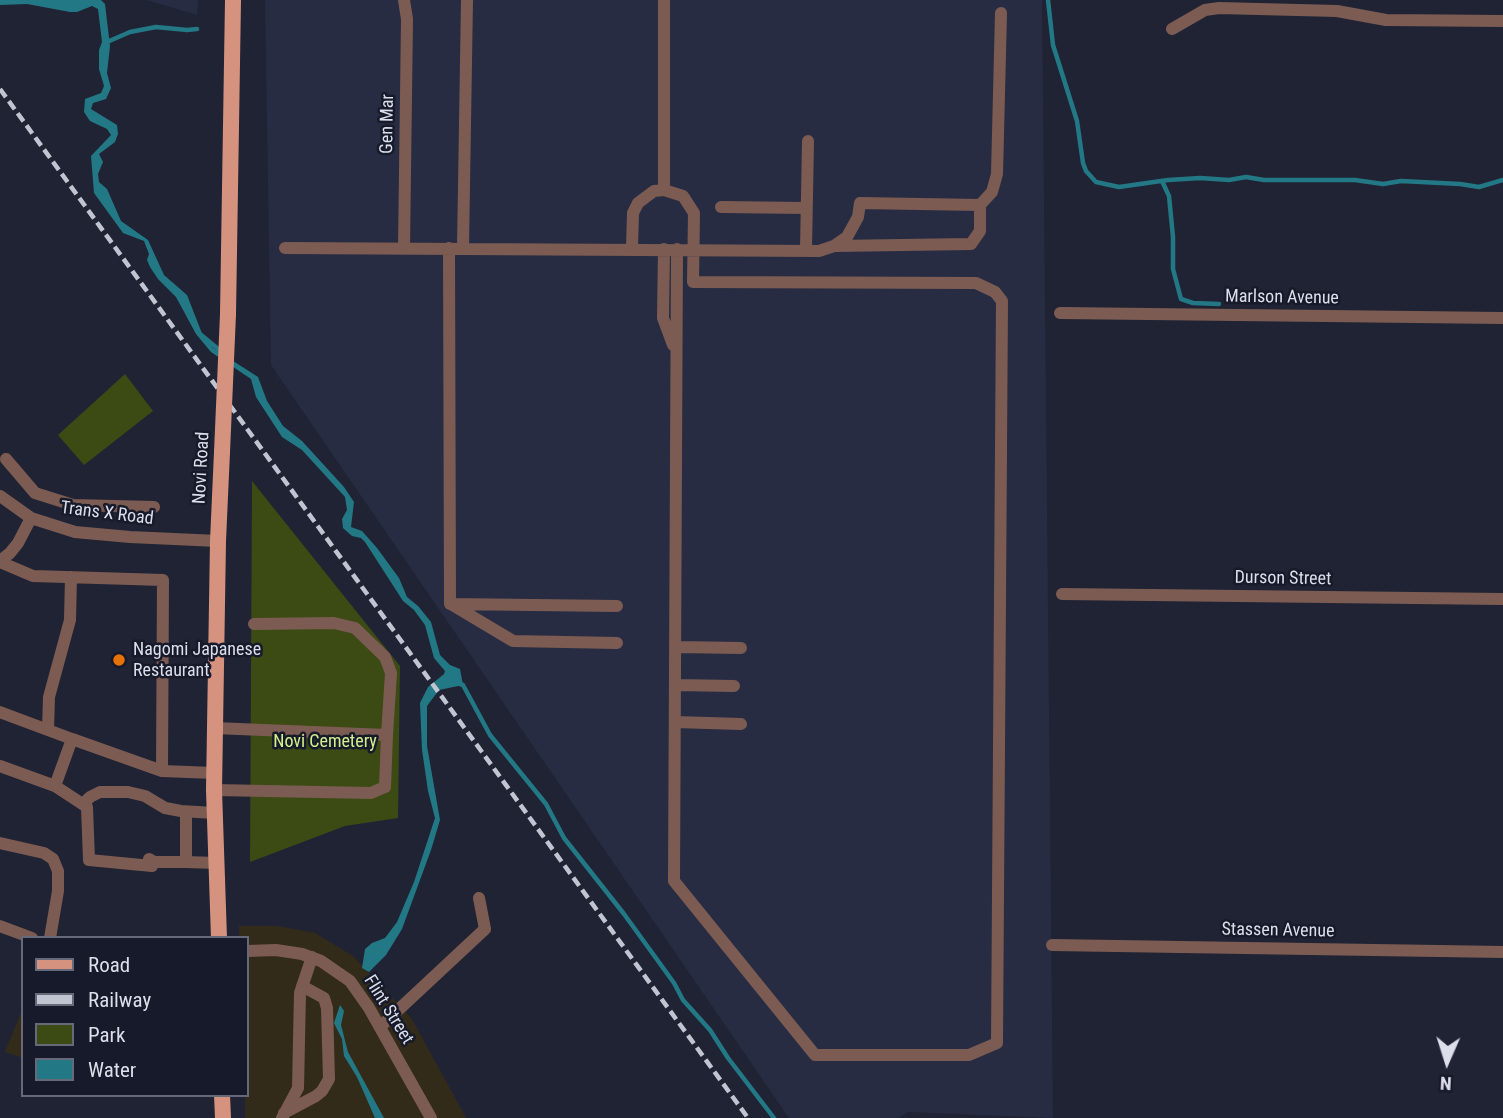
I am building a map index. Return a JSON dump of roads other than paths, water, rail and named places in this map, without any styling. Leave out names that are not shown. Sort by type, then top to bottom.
[{"type":"main road","name":"Novi Road","points":[[219,936],[214,728],[218,541],[228,314],[233,0]]},
{"type":"main road","points":[[222,1097],[223,1118]]},
{"type":"street","name":"Gen Mar","points":[[404,0],[407,19],[404,248]]},
{"type":"street","points":[[463,248],[467,0]]},
{"type":"street","points":[[664,0],[664,190]]},
{"type":"street","points":[[1172,29],[1205,10],[1219,8],[1337,11],[1386,20],[1503,21]]},
{"type":"street","points":[[285,248],[819,250],[834,246],[971,244],[980,231],[980,205],[992,192],[997,174],[1001,13]]},
{"type":"street","points":[[806,250],[808,141]]},
{"type":"street","points":[[632,248],[633,212],[638,203],[654,191],[664,190],[683,197],[694,214],[693,282],[976,283],[995,292],[1002,302],[997,1043],[970,1055],[815,1055],[674,881],[676,352],[663,318],[671,249]]},
{"type":"street","points":[[834,246],[852,231],[860,203],[980,205]]},
{"type":"street","points":[[722,207],[806,208]]},
{"type":"street","points":[[449,248],[450,604]]},
{"type":"street","name":"Marlson Avenue","points":[[1060,313],[1503,318]]},
{"type":"street","points":[[2,458],[35,493],[73,505],[154,507]]},
{"type":"street","name":"Trans X Road","points":[[0,496],[30,518],[75,532],[218,541]]},
{"type":"street","points":[[0,561],[10,554],[18,543],[30,518]]},
{"type":"street","points":[[0,561],[33,576],[163,580],[162,771]]},
{"type":"street","points":[[48,730],[49,697],[70,620],[71,577]]},
{"type":"street","name":"Durson Street","points":[[1062,594],[1503,599]]},
{"type":"street","points":[[450,604],[617,606]]},
{"type":"street","points":[[450,604],[513,641],[617,643]]},
{"type":"street","points":[[0,712],[162,771],[214,781],[371,793],[384,787],[391,673],[385,657],[355,628],[334,623],[254,624]]},
{"type":"street","points":[[676,647],[741,648]]},
{"type":"street","points":[[676,685],[734,686]]},
{"type":"street","points":[[675,722],[741,724]]},
{"type":"street","points":[[214,728],[387,735]]},
{"type":"street","points":[[55,786],[72,739]]},
{"type":"street","points":[[0,766],[55,786],[87,807],[89,860],[123,863],[126,858],[151,859],[154,862],[216,863]]},
{"type":"street","points":[[83,804],[90,796],[100,792],[128,792],[145,796],[165,808],[214,813]]},
{"type":"street","points":[[187,812],[187,862]]},
{"type":"street","points":[[0,843],[44,853],[53,859],[58,871],[58,891],[50,936]]},
{"type":"street","points":[[380,1027],[485,929],[479,898]]},
{"type":"street","points":[[0,926],[27,936]]},
{"type":"street","name":"Stassen Avenue","points":[[1052,946],[1503,951]]},
{"type":"street","name":"Flint Street","points":[[248,951],[276,950],[312,957],[334,969],[355,986],[431,1118]]},
{"type":"street","points":[[283,1116],[298,1088],[300,993],[312,957]]},
{"type":"street","points":[[283,1116],[316,1096],[328,1079],[327,1008],[324,998],[302,986]]},
{"type":"water","points":[[0,0],[101,0],[105,4],[110,46],[107,73],[111,88],[106,99],[93,103],[91,109],[117,125],[118,134],[115,142],[99,154],[103,162],[98,174],[99,182],[107,189],[121,221],[148,240],[164,275],[187,295],[203,336],[213,348],[258,377],[267,401],[283,426],[302,441],[344,487],[354,502],[351,527],[362,531],[377,548],[399,578],[407,597],[431,622],[440,655],[450,665],[460,669],[463,685],[439,690],[427,706],[427,746],[440,820],[431,850],[402,929],[386,955],[369,972],[362,968],[365,949],[385,938],[397,922],[414,882],[435,818],[422,750],[420,703],[428,687],[445,671],[434,658],[425,625],[403,601],[365,542],[343,528],[342,519],[347,510],[345,497],[302,450],[282,437],[256,397],[251,379],[211,352],[196,334],[176,297],[150,267],[144,241],[123,233],[94,193],[91,156],[111,135],[107,129],[90,121],[84,112],[85,99],[101,93],[104,86],[99,69],[102,42],[98,9],[92,6],[70,12],[27,4],[0,5]]},
{"type":"water","points":[[340,1005],[344,1011],[341,1025],[348,1052],[384,1118],[375,1118],[357,1077],[344,1056],[342,1039],[334,1023]]},
{"type":"waterway","points":[[1048,0],[1053,45],[1077,121],[1083,163],[1096,182],[1119,187],[1168,180],[1229,180],[1246,177],[1264,180],[1355,180],[1383,184],[1401,181],[1479,187],[1503,180]]},
{"type":"waterway","points":[[107,42],[130,32],[156,27],[197,29]]},
{"type":"waterway","points":[[1162,181],[1169,196],[1173,269],[1181,299],[1193,303],[1219,304]]},
{"type":"waterway","points":[[200,334],[223,353]]},
{"type":"waterway","points":[[457,683],[463,685],[490,735],[546,804],[564,838],[624,914],[674,983],[683,1000],[710,1030],[774,1118]]},
{"type":"railway","points":[[0,89],[748,1118]]},
{"type":"place","name":"Nagomi Japanese Restaurant","points":[[119,660]]},
{"type":"park label","name":"Novi Cemetery","points":[[325,742]]}]
